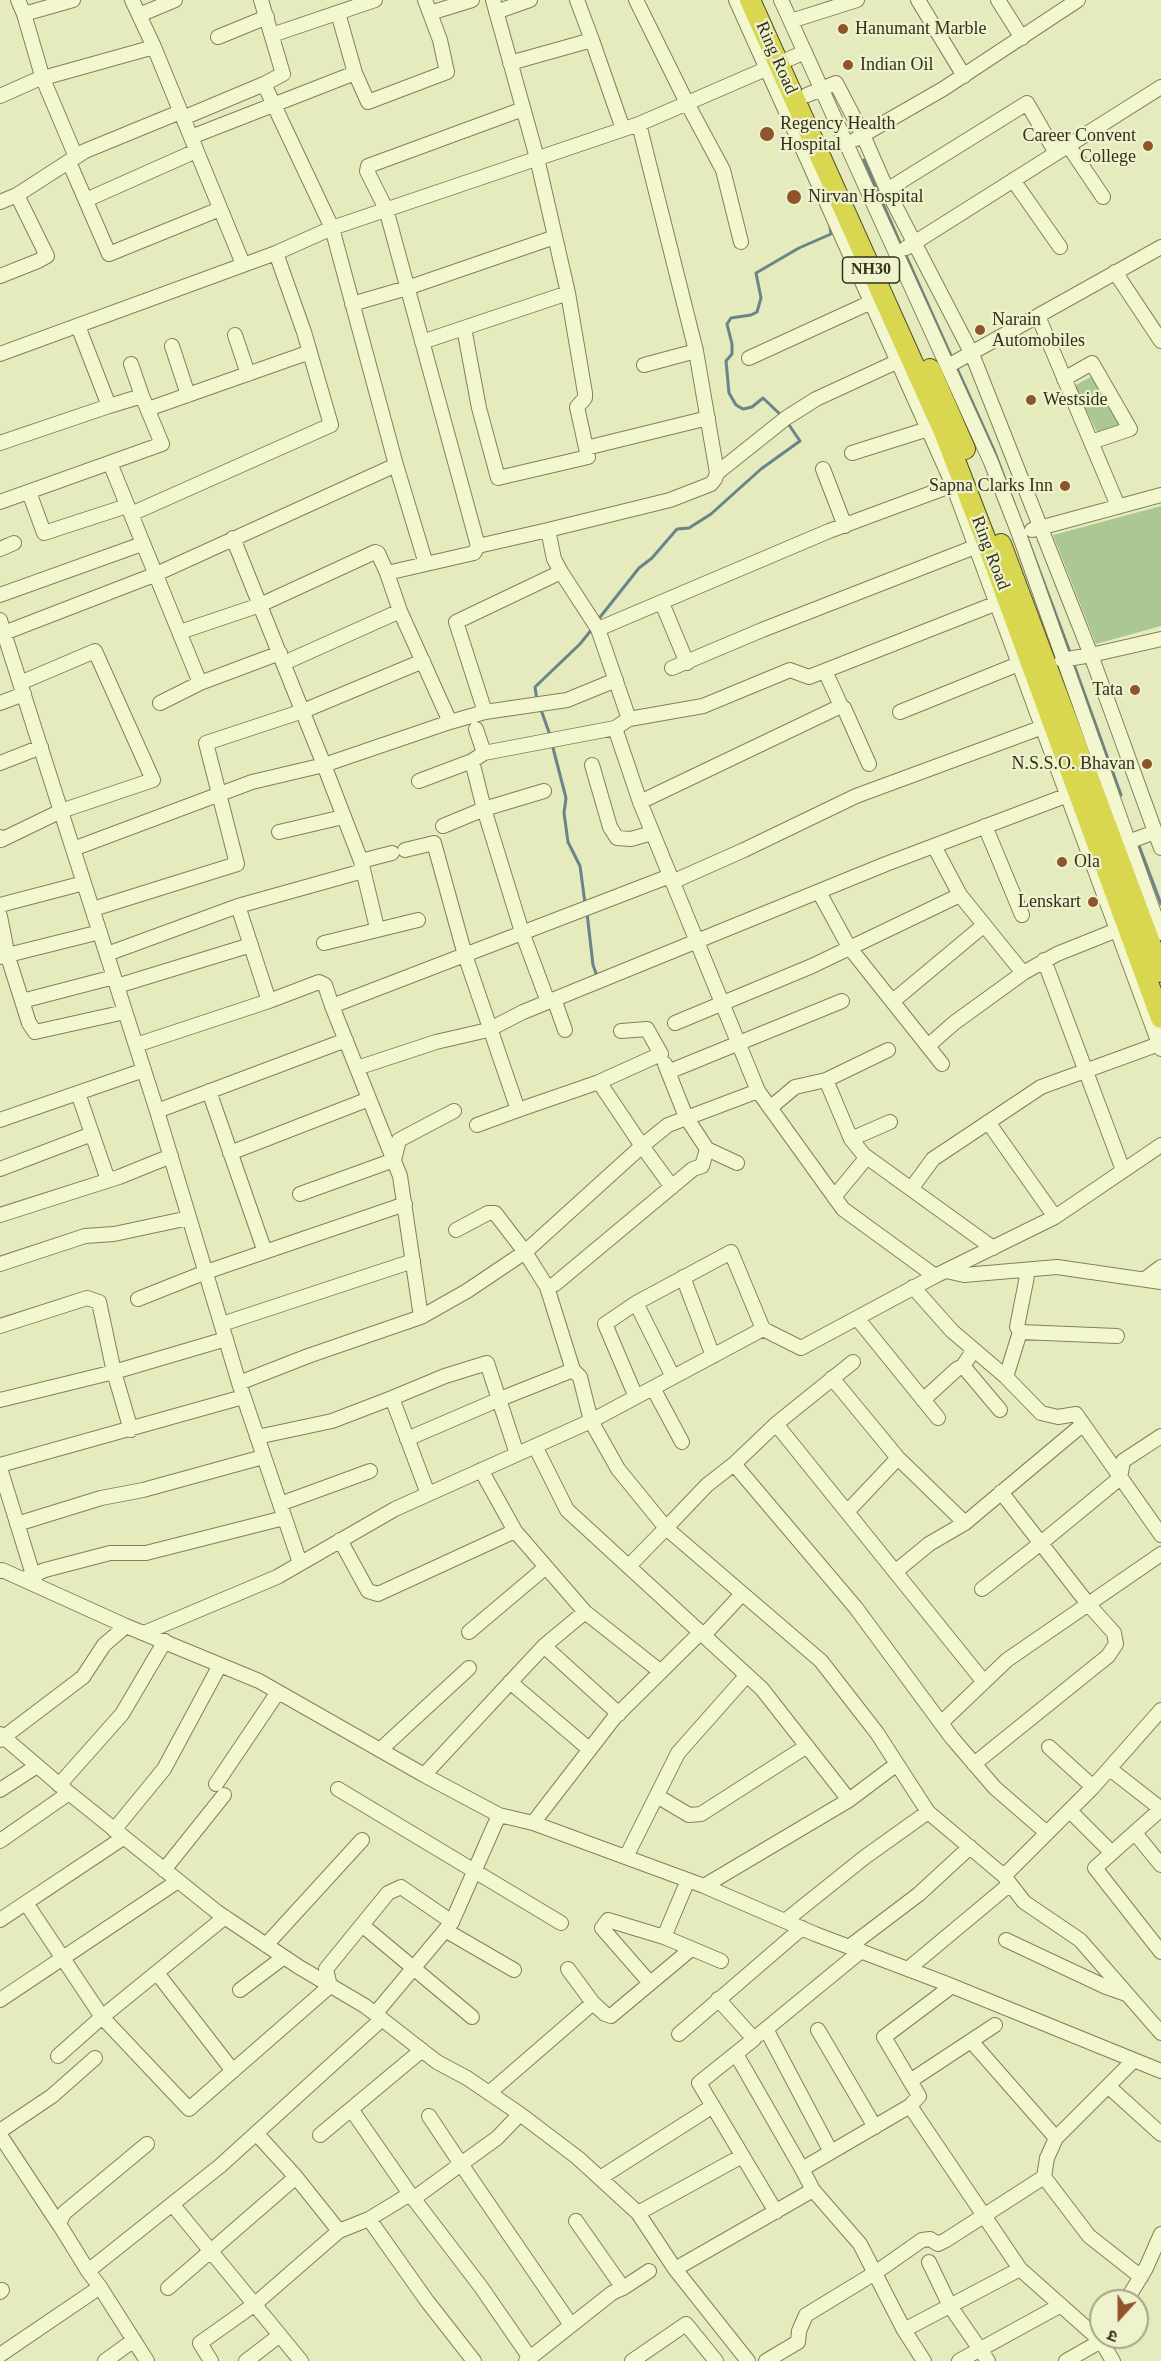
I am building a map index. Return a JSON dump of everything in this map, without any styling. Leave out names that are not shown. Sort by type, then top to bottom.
[{"type":"highway","name":"Ring Road","points":[[750,0],[785,61],[814,92],[955,425],[1126,843],[1161,972]]},
{"type":"highway","name":"Ring Road","points":[[764,0],[785,61],[877,299],[904,359],[944,432],[1025,662],[1161,1018]]},
{"type":"street","points":[[18,0],[86,200],[109,254],[220,210]]},
{"type":"street","points":[[24,14],[73,0]]},
{"type":"street","points":[[132,0],[154,47],[243,264]]},
{"type":"street","points":[[139,15],[175,0]]},
{"type":"street","points":[[0,202],[17,195],[85,151],[264,84],[283,74],[261,0]]},
{"type":"street","points":[[272,35],[375,0]]},
{"type":"street","points":[[338,13],[355,73],[368,102],[447,72],[440,40],[428,6],[472,0]]},
{"type":"street","points":[[464,328],[479,408],[498,478],[588,457],[577,407],[585,398],[585,393],[568,293],[537,158],[495,6],[530,0]]},
{"type":"street","points":[[577,0],[623,129]]},
{"type":"street","points":[[636,0],[723,170],[741,242]]},
{"type":"street","points":[[736,0],[785,61]]},
{"type":"street","points":[[782,0],[791,21],[785,61]]},
{"type":"street","points":[[791,21],[857,0]]},
{"type":"street","points":[[918,0],[964,76]]},
{"type":"street","points":[[998,0],[1022,38]]},
{"type":"street","points":[[848,144],[964,76],[1078,0]]},
{"type":"street","points":[[218,37],[267,17]]},
{"type":"street","points":[[510,63],[592,40]]},
{"type":"street","points":[[1,94],[43,79],[154,47]]},
{"type":"street","points":[[0,354],[276,253],[332,228],[639,124],[785,61]]},
{"type":"street","points":[[191,137],[355,73]]},
{"type":"street","points":[[1161,848],[1151,833],[1091,656],[1027,531],[990,462],[905,248],[887,190],[863,135],[836,83],[814,92],[848,144],[905,248],[970,354],[1027,531],[1065,659],[1126,843],[1161,933]]},
{"type":"street","points":[[264,84],[332,228],[396,465],[426,564]]},
{"type":"street","points":[[905,248],[1161,87]]},
{"type":"street","points":[[887,190],[1027,103],[1062,149],[1104,197]]},
{"type":"street","points":[[387,573],[474,553],[478,546],[386,209],[367,171],[368,166],[523,109]]},
{"type":"street","points":[[478,546],[670,500],[711,484],[715,479],[717,473],[696,351],[639,124]]},
{"type":"street","points":[[86,200],[196,151]]},
{"type":"street","points":[[1013,180],[1060,247]]},
{"type":"street","points":[[0,276],[47,256],[17,195]]},
{"type":"street","points":[[352,304],[407,288],[555,237]]},
{"type":"street","points":[[951,364],[1161,247]]},
{"type":"street","points":[[29,492],[44,533],[129,510],[331,425],[310,352],[276,253]]},
{"type":"street","points":[[1115,272],[1161,341]]},
{"type":"street","points":[[422,342],[568,293]]},
{"type":"street","points":[[749,358],[877,299]]},
{"type":"street","points":[[1038,316],[1118,506]]},
{"type":"street","points":[[78,326],[109,406]]},
{"type":"street","points":[[236,334],[248,374]]},
{"type":"street","points":[[172,346],[188,395]]},
{"type":"street","points":[[644,365],[696,351]]},
{"type":"street","points":[[0,443],[109,406],[145,403],[188,395],[310,352]]},
{"type":"street","points":[[717,473],[784,420],[816,399],[904,359],[928,429],[982,544],[997,603],[1025,662],[1043,727],[1160,1047],[1086,1070],[1041,1088],[933,1159],[911,1189]]},
{"type":"street","points":[[1064,379],[1092,363],[1130,429],[1091,442]]},
{"type":"street","points":[[0,502],[162,444],[131,364]]},
{"type":"street","points":[[586,448],[708,418]]},
{"type":"street","points":[[852,453],[928,429]]},
{"type":"street","points":[[110,463],[200,683]]},
{"type":"street","points":[[300,1563],[243,1397],[157,1111],[3,635],[154,575],[396,465]]},
{"type":"street","points":[[823,469],[845,526]]},
{"type":"street","points":[[598,628],[829,531],[953,485]]},
{"type":"street","points":[[1027,531],[1161,495]]},
{"type":"street","points":[[548,530],[554,559],[598,628],[630,719]]},
{"type":"street","points":[[233,538],[303,711],[362,866],[377,928]]},
{"type":"street","points":[[0,549],[14,543]]},
{"type":"street","points":[[0,595],[142,544]]},
{"type":"street","points":[[672,668],[982,544]]},
{"type":"street","points":[[180,632],[260,605],[375,552],[387,573],[400,610],[450,722]]},
{"type":"street","points":[[485,712],[456,622],[561,572]]},
{"type":"street","points":[[662,603],[687,663]]},
{"type":"street","points":[[419,781],[478,757],[615,728],[630,719],[703,706],[790,670],[809,677],[997,603]]},
{"type":"street","points":[[160,703],[200,683],[282,658],[400,610]]},
{"type":"street","points":[[1065,659],[1091,656],[1161,639]]},
{"type":"street","points":[[0,703],[22,688],[95,651],[153,780],[61,811],[1,840],[0,837]]},
{"type":"street","points":[[93,909],[237,864],[206,743],[303,711],[423,661]]},
{"type":"street","points":[[900,712],[1025,662]]},
{"type":"street","points":[[825,671],[869,764]]},
{"type":"street","points":[[73,849],[252,782],[324,765],[485,712],[567,700],[616,680]]},
{"type":"street","points":[[640,802],[841,706]]},
{"type":"street","points":[[332,1006],[522,932],[671,879],[744,850],[856,796],[1043,727]]},
{"type":"street","points":[[615,728],[652,833],[758,1091],[843,1209],[940,1273],[964,1275],[1068,1268],[1161,1282]]},
{"type":"street","points":[[476,729],[484,809],[522,932],[565,1030]]},
{"type":"street","points":[[0,763],[41,747]]},
{"type":"street","points":[[592,765],[610,827],[617,838],[631,839],[652,833]]},
{"type":"street","points":[[443,826],[484,809],[544,790]]},
{"type":"street","points":[[357,1068],[436,1042],[489,1030],[551,1000],[934,846],[1068,795]]},
{"type":"street","points":[[279,832],[343,817]]},
{"type":"street","points":[[985,826],[1022,915]]},
{"type":"street","points":[[1126,843],[1151,833]]},
{"type":"street","points":[[107,954],[238,906],[398,852],[434,843],[465,955],[518,1110]]},
{"type":"street","points":[[934,846],[960,895],[1023,973]]},
{"type":"street","points":[[0,905],[84,883]]},
{"type":"street","points":[[819,892],[849,947],[942,1064]]},
{"type":"street","points":[[675,1023],[812,966],[960,895]]},
{"type":"street","points":[[238,906],[269,1001]]},
{"type":"street","points":[[0,916],[4,956],[29,1023],[35,1032],[125,1012]]},
{"type":"street","points":[[324,943],[377,928],[417,920]]},
{"type":"street","points":[[893,1001],[983,926]]},
{"type":"street","points":[[929,1045],[962,1017],[1044,960],[1118,930]]},
{"type":"street","points":[[4,956],[100,932]]},
{"type":"street","points":[[22,1001],[116,982],[251,945]]},
{"type":"street","points":[[1044,960],[1124,1170]]},
{"type":"street","points":[[136,1045],[319,982],[325,985],[400,1176],[421,1317]]},
{"type":"street","points":[[668,1072],[842,1001]]},
{"type":"street","points":[[621,1031],[647,1029],[661,1054],[686,1117],[707,1149],[737,1163]]},
{"type":"street","points":[[157,1111],[345,1040]]},
{"type":"street","points":[[770,1108],[795,1087],[826,1080],[888,1050]]},
{"type":"street","points":[[477,1125],[599,1082],[661,1054]]},
{"type":"street","points":[[0,1120],[144,1070]]},
{"type":"street","points":[[826,1080],[851,1139],[867,1157],[993,1248]]},
{"type":"street","points":[[599,1082],[672,1187]]},
{"type":"street","points":[[209,1091],[265,1252]]},
{"type":"street","points":[[239,1383],[308,1356],[421,1317],[467,1291],[525,1252],[668,1125],[758,1091]]},
{"type":"street","points":[[78,1093],[108,1180]]},
{"type":"street","points":[[230,1153],[369,1099]]},
{"type":"street","points":[[394,1160],[399,1140],[454,1111]]},
{"type":"street","points":[[851,1139],[890,1122]]},
{"type":"street","points":[[988,1122],[1055,1217]]},
{"type":"street","points":[[0,1169],[92,1134]]},
{"type":"street","points":[[636,1397],[605,1324],[636,1303],[731,1252],[763,1329],[801,1348],[940,1273],[1055,1217],[1161,1145]]},
{"type":"street","points":[[547,1287],[555,1284],[693,1169],[702,1166],[707,1149]]},
{"type":"street","points":[[0,1215],[108,1180],[171,1156]]},
{"type":"street","points":[[834,1197],[867,1157]]},
{"type":"street","points":[[300,1194],[394,1160]]},
{"type":"street","points":[[138,1299],[206,1272],[405,1204]]},
{"type":"street","points":[[456,1230],[488,1213],[495,1213],[525,1252],[547,1287],[573,1370],[580,1377],[591,1421],[618,1469],[666,1528],[821,1661],[877,1733],[928,1812],[1007,1880],[1024,1902],[1080,1940],[1161,2033]]},
{"type":"street","points":[[0,1264],[85,1236],[114,1234],[189,1218]]},
{"type":"street","points":[[222,1324],[413,1261]]},
{"type":"street","points":[[1145,1280],[1161,1267]]},
{"type":"street","points":[[1006,1377],[1020,1332],[1017,1326],[1028,1270]]},
{"type":"street","points":[[683,1277],[713,1356]]},
{"type":"street","points":[[914,1287],[952,1331],[1006,1377],[1041,1413],[1058,1418],[1076,1414],[1161,1535]]},
{"type":"street","points":[[0,1326],[87,1298],[99,1302],[114,1372],[131,1430]]},
{"type":"street","points":[[636,1303],[673,1377]]},
{"type":"street","points":[[857,1318],[938,1418]]},
{"type":"street","points":[[144,1633],[277,1577],[395,1509],[591,1421],[763,1329]]},
{"type":"street","points":[[1020,1332],[1116,1336]]},
{"type":"street","points":[[0,1400],[114,1372],[226,1339]]},
{"type":"street","points":[[923,1400],[963,1366],[973,1351]]},
{"type":"street","points":[[629,1566],[707,1485],[734,1464],[776,1424],[853,1362]]},
{"type":"street","points":[[257,1437],[332,1420],[445,1376],[487,1364],[517,1454]]},
{"type":"street","points":[[963,1366],[1000,1410]]},
{"type":"street","points":[[407,1439],[573,1370]]},
{"type":"street","points":[[832,1378],[898,1458],[965,1523]]},
{"type":"street","points":[[653,1388],[682,1442]]},
{"type":"street","points":[[30,1579],[0,1467],[243,1397]]},
{"type":"street","points":[[392,1398],[428,1494]]},
{"type":"street","points":[[776,1424],[984,1682]]},
{"type":"street","points":[[895,1572],[929,1545],[965,1523],[1082,1425]]},
{"type":"street","points":[[982,1588],[1120,1478],[1124,1461],[1161,1436]]},
{"type":"street","points":[[535,1446],[567,1510],[762,1689],[849,1800]]},
{"type":"street","points":[[17,1524],[101,1498],[143,1490],[263,1457]]},
{"type":"street","points":[[847,1512],[898,1458]]},
{"type":"street","points":[[734,1464],[856,1608],[974,1764],[995,1788],[1047,1833]]},
{"type":"street","points":[[481,1470],[515,1531],[585,1612],[661,1672]]},
{"type":"street","points":[[280,1504],[370,1471]]},
{"type":"street","points":[[974,1764],[1108,1656],[1116,1644],[1114,1633],[1088,1604],[1001,1492]]},
{"type":"street","points":[[30,1579],[110,1553],[146,1553],[284,1518]]},
{"type":"street","points":[[340,1540],[368,1591],[378,1594],[515,1531]]},
{"type":"street","points":[[941,1723],[1007,1660],[1161,1554]]},
{"type":"street","points":[[469,1632],[546,1567]]},
{"type":"street","points":[[1,1570],[30,1579],[126,1626],[259,1681],[499,1815],[533,1823],[704,1886],[802,1928],[1161,2071]]},
{"type":"street","points":[[533,1823],[589,1749],[619,1714],[742,1594]]},
{"type":"street","points":[[424,1775],[544,1646],[585,1612]]},
{"type":"street","points":[[126,1626],[104,1645],[83,1677],[1,1737],[118,1834],[225,1917],[378,2016],[437,2062],[467,2078],[520,2114],[578,2158],[638,2213],[675,2269],[748,2361]]},
{"type":"street","points":[[0,1841],[64,1789],[122,1714],[165,1641]]},
{"type":"street","points":[[544,1646],[619,1714]]},
{"type":"street","points":[[0,1920],[118,1834],[164,1768],[220,1665]]},
{"type":"street","points":[[380,1750],[469,1668]]},
{"type":"street","points":[[626,1857],[678,1753],[747,1675]]},
{"type":"street","points":[[510,1682],[589,1749]]},
{"type":"street","points":[[164,1870],[220,1789],[278,1692]]},
{"type":"street","points":[[908,1969],[1007,1880],[1047,1833],[1110,1769],[1161,1710]]},
{"type":"street","points":[[657,1796],[689,1815],[701,1814],[807,1746]]},
{"type":"street","points":[[1049,1747],[1093,1787]]},
{"type":"street","points":[[704,1886],[849,1800],[897,1764]]},
{"type":"street","points":[[0,1790],[37,1766]]},
{"type":"street","points":[[1110,1769],[1161,1809],[1095,1868],[1161,1952]]},
{"type":"street","points":[[338,1789],[561,1923]]},
{"type":"street","points":[[1070,1810],[1112,1853]]},
{"type":"street","points":[[785,1921],[865,1857],[928,1812]]},
{"type":"street","points":[[88,2271],[172,2204],[255,2133],[378,2016],[448,1926],[499,1815]]},
{"type":"street","points":[[1135,1833],[1161,1865]]},
{"type":"street","points":[[266,1945],[362,1840]]},
{"type":"street","points":[[776,2212],[699,2083],[754,2040],[970,1847]]},
{"type":"street","points":[[664,1937],[688,1880]]},
{"type":"street","points":[[0,2000],[178,1881]]},
{"type":"street","points":[[330,1986],[326,1969],[388,1893],[401,1887],[448,1926],[514,1970]]},
{"type":"street","points":[[26,1903],[102,2017],[189,2109],[330,1986]]},
{"type":"street","points":[[58,2056],[102,2017],[225,1917]]},
{"type":"street","points":[[650,1983],[602,1928],[608,1920],[664,1937],[690,1950],[721,1961]]},
{"type":"street","points":[[362,1925],[472,2017]]},
{"type":"street","points":[[679,2034],[802,1928]]},
{"type":"street","points":[[1006,1940],[1106,1987],[1128,1994]]},
{"type":"street","points":[[568,1969],[593,2003],[605,2014],[611,2016],[690,1950]]},
{"type":"street","points":[[240,1990],[284,1957]]},
{"type":"street","points":[[157,1973],[233,2071]]},
{"type":"street","points":[[802,2169],[910,2106],[919,2096],[884,2037],[952,1986]]},
{"type":"street","points":[[718,1999],[754,2040]]},
{"type":"street","points":[[489,2093],[593,2003]]},
{"type":"street","points":[[910,2081],[995,2025]]},
{"type":"street","points":[[766,2029],[831,2152]]},
{"type":"street","points":[[818,2030],[875,2127]]},
{"type":"street","points":[[971,2041],[1056,2139]]},
{"type":"street","points":[[320,2134],[422,2050]]},
{"type":"street","points":[[736,2054],[813,2190],[860,2244],[904,2330],[924,2361]]},
{"type":"street","points":[[95,2058],[52,2096],[0,2133],[147,2361]]},
{"type":"street","points":[[1134,2060],[1056,2139],[1047,2158],[1044,2177],[1089,2236],[1144,2272]]},
{"type":"street","points":[[1108,2086],[1161,2134]]},
{"type":"street","points":[[600,2178],[713,2106]]},
{"type":"street","points":[[910,2106],[1020,2269],[1089,2328]]},
{"type":"street","points":[[351,2109],[481,2288],[528,2360],[612,2292],[623,2288],[649,2271]]},
{"type":"street","points":[[211,2361],[200,2343],[255,2304],[339,2231],[369,2219],[412,2196],[497,2138],[520,2114]]},
{"type":"street","points":[[429,2116],[571,2325]]},
{"type":"street","points":[[255,2133],[296,2177],[339,2231]]},
{"type":"street","points":[[60,2226],[64,2213],[147,2144]]},
{"type":"street","points":[[638,2213],[742,2156]]},
{"type":"street","points":[[168,2288],[296,2177]]},
{"type":"street","points":[[766,2361],[798,2342],[799,2331],[806,2315],[875,2273],[922,2240],[930,2239],[938,2244],[1044,2177]]},
{"type":"street","points":[[675,2269],[813,2190]]},
{"type":"street","points":[[172,2204],[301,2361]]},
{"type":"street","points":[[369,2219],[427,2301],[474,2361]]},
{"type":"street","points":[[576,2222],[623,2288]]},
{"type":"street","points":[[1133,2289],[1144,2272],[1161,2234]]},
{"type":"street","points":[[1144,2272],[1161,2258]]},
{"type":"street","points":[[929,2262],[950,2306],[984,2355]]},
{"type":"street","points":[[904,2330],[1020,2269]]},
{"type":"street","points":[[0,2355],[100,2287]]},
{"type":"street","points":[[959,2361],[984,2355],[1061,2305]]},
{"type":"street","points":[[632,2361],[686,2324],[716,2361]]},
{"type":"street","points":[[246,2361],[280,2335]]},
{"type":"street","points":[[105,2361],[134,2340]]},
{"type":"street","points":[[1066,2361],[1089,2347]]},
{"type":"green space","points":[[1094,375],[1125,427],[1099,436],[1074,386]]},
{"type":"green space","points":[[1161,506],[1161,626],[1096,644],[1053,535]]},
{"type":"waterway","points":[[864,160],[901,245]]},
{"type":"waterway","points":[[783,417],[763,398],[752,407],[743,409],[736,405],[729,393],[726,361],[732,354],[732,344],[727,324],[731,318],[757,312],[761,298],[756,273],[799,248],[831,234],[830,226]]},
{"type":"waterway","points":[[904,251],[953,360]]},
{"type":"waterway","points":[[956,366],[994,450],[1014,503]]},
{"type":"waterway","points":[[597,621],[639,568],[652,558],[677,529],[689,528],[711,514],[761,469],[800,441],[787,422]]},
{"type":"waterway","points":[[1025,532],[1071,655]]},
{"type":"waterway","points":[[537,701],[535,687],[580,644],[592,629]]},
{"type":"waterway","points":[[1073,662],[1121,795]]},
{"type":"waterway","points":[[540,707],[550,735]]},
{"type":"waterway","points":[[552,744],[566,798],[564,813],[568,842],[580,866],[585,903]]},
{"type":"waterway","points":[[1138,843],[1161,904]]},
{"type":"waterway","points":[[587,913],[593,965],[597,976]]},
{"type":"place","name":"Hanumant Marble","points":[[843,29]]},
{"type":"place","name":"Indian Oil","points":[[848,65]]},
{"type":"place","name":"Regency Health Hospital","points":[[767,134]]},
{"type":"place","name":"Career Convent College","points":[[1148,146]]},
{"type":"place","name":"Nirvan Hospital","points":[[794,197]]},
{"type":"place","name":"Narain Automobiles","points":[[980,330]]},
{"type":"place","name":"Westside","points":[[1031,400]]},
{"type":"place","name":"Sapna Clarks Inn","points":[[1065,486]]},
{"type":"place","name":"Tata","points":[[1135,690]]},
{"type":"place","name":"N.S.S.O. Bhavan","points":[[1147,764]]},
{"type":"place","name":"Ola","points":[[1062,862]]},
{"type":"place","name":"Lenskart","points":[[1093,902]]}]
